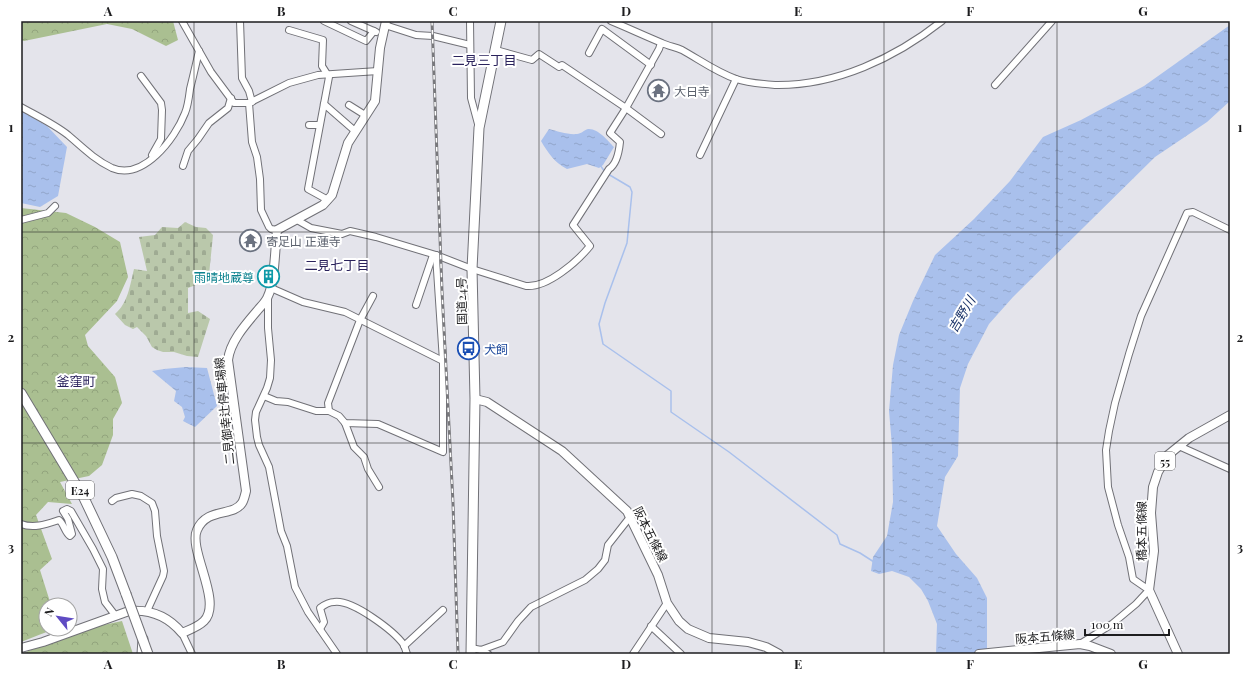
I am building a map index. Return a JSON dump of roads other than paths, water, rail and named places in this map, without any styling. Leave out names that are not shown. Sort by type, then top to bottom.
[{"type":"highway","name":"国道24号","points":[[471,651],[474,399],[472,269],[479,128],[501,21]]},
{"type":"highway","name":"E24","points":[[21,393],[84,498],[112,557],[148,654]]},
{"type":"highway","points":[[130,603],[153,654]]},
{"type":"highway","points":[[142,654],[143,639]]},
{"type":"main road","points":[[277,230],[297,220],[328,200],[335,190],[348,143],[375,101],[385,23]]},
{"type":"main road","name":"二見御幸辻停車場線","points":[[182,633],[199,624],[207,617],[208,613],[206,579],[195,543],[196,531],[199,525],[209,516],[233,510],[242,504],[246,491],[228,360],[229,352],[233,343],[268,298],[271,288],[277,230]]},
{"type":"main road","name":"阪本五條線","points":[[474,399],[487,402],[562,452],[627,511],[658,575],[667,603],[679,621],[688,629],[709,638],[748,642],[766,647],[779,654]]},
{"type":"main road","name":"橋本五條線","points":[[1149,590],[1154,551],[1151,514],[1153,487],[1158,472],[1168,455],[1189,438],[1230,415]]},
{"type":"main road","points":[[1149,590],[1178,654]]},
{"type":"main road","points":[[21,648],[43,642],[129,611],[147,611],[164,617],[176,625],[182,633]]},
{"type":"main road","name":"阪本五條線","points":[[979,654],[1080,644],[1111,654]]},
{"type":"street","points":[[182,21],[211,72],[234,103],[251,102],[289,83],[326,73],[378,71]]},
{"type":"street","points":[[240,21],[242,78],[249,91],[251,102],[252,142],[257,157],[260,179],[260,210],[269,227],[277,230]]},
{"type":"street","points":[[324,21],[366,41],[374,31]]},
{"type":"street","points":[[351,21],[383,35]]},
{"type":"street","points":[[470,21],[471,98],[479,128]]},
{"type":"street","points":[[611,21],[680,50],[717,71],[736,79],[751,83],[786,85],[815,82],[840,76],[874,63],[896,52],[927,33],[942,21]]},
{"type":"street","points":[[995,85],[1052,21]]},
{"type":"street","points":[[385,23],[416,35],[433,36],[470,45]]},
{"type":"street","points":[[589,53],[602,29],[650,65]]},
{"type":"street","points":[[289,30],[322,40],[322,66],[329,77],[308,189],[328,200]]},
{"type":"street","points":[[297,220],[311,228],[342,234],[350,231],[435,255],[515,283],[531,286],[551,278],[567,269],[590,246],[573,225],[607,172],[614,166],[620,142],[610,133],[626,108],[661,43]]},
{"type":"street","points":[[496,50],[532,60],[539,54],[559,67],[562,65],[626,108],[661,134]]},
{"type":"street","points":[[21,107],[68,135],[90,155],[112,168],[125,171],[140,166],[150,160],[165,146],[179,126],[186,112],[199,51]]},
{"type":"street","points":[[142,76],[160,103],[162,110],[161,139],[150,160]]},
{"type":"street","points":[[700,155],[736,79]]},
{"type":"street","points":[[183,166],[188,152],[209,122],[228,108],[231,98]]},
{"type":"street","points":[[324,104],[355,131]]},
{"type":"street","points":[[349,105],[365,115]]},
{"type":"street","points":[[309,125],[319,125]]},
{"type":"street","points":[[21,220],[48,213],[55,206]]},
{"type":"street","points":[[1080,644],[1112,624],[1136,604],[1149,590],[1133,579],[1129,557],[1118,525],[1108,487],[1106,450],[1114,403],[1141,316],[1187,213],[1193,212],[1230,230]]},
{"type":"street","points":[[416,305],[435,255]]},
{"type":"street","points":[[345,423],[378,424],[443,452],[443,361],[435,255]]},
{"type":"street","points":[[271,288],[303,302],[345,312],[443,361]]},
{"type":"street","points":[[329,411],[328,403],[360,320],[374,296]]},
{"type":"street","points":[[268,298],[268,328],[271,360],[270,378],[264,396],[256,412],[255,420],[259,445],[269,467],[295,586],[308,612],[338,654]]},
{"type":"street","points":[[264,396],[276,401],[288,402],[316,411],[329,411],[339,416],[345,423],[354,447],[364,457],[368,469],[379,487]]},
{"type":"street","points":[[1189,438],[1181,447],[1230,469]]},
{"type":"street","points":[[112,501],[116,498],[132,494],[141,496],[152,503],[156,511],[157,536],[164,571],[162,582],[147,611]]},
{"type":"street","points":[[21,524],[26,526],[38,526],[59,520],[70,536],[72,534],[68,519],[63,512],[67,509],[71,511],[94,549],[103,569],[102,589],[105,602],[115,615]]},
{"type":"street","points":[[471,651],[481,650],[503,642],[518,621],[531,607],[585,580],[598,569],[605,560],[608,545],[630,517]]},
{"type":"street","points":[[320,629],[324,622],[320,608],[325,604],[341,602],[363,611],[384,625],[404,646],[408,654]]},
{"type":"street","points":[[633,654],[667,603]]},
{"type":"street","points":[[404,646],[443,610]]},
{"type":"street","points":[[651,626],[681,654]]},
{"type":"street","points":[[182,633],[192,653]]},
{"type":"street","points":[[481,650],[488,654]]},
{"type":"water","name":"吉野川","points":[[1230,25],[1230,101],[1207,122],[1155,157],[1013,297],[989,324],[968,364],[960,388],[958,456],[945,477],[937,526],[956,554],[977,578],[987,598],[987,654],[936,654],[937,624],[928,601],[921,589],[909,577],[892,571],[879,574],[871,571],[873,557],[887,536],[893,502],[892,446],[889,411],[893,365],[899,335],[913,301],[935,255],[974,219],[1010,181],[1043,137],[1081,120],[1144,86]]},
{"type":"water","points":[[21,111],[47,126],[67,147],[58,196],[40,207],[21,203]]},
{"type":"water","points":[[549,129],[574,134],[592,129],[602,135],[614,147],[603,165],[599,168],[587,164],[567,169],[552,157],[541,141]]},
{"type":"water","points":[[186,367],[207,368],[217,406],[195,427],[183,421],[185,417],[182,407],[174,401],[176,391],[152,371]]},
{"type":"waterway","points":[[600,165],[605,172]]},
{"type":"waterway","points":[[608,174],[630,187],[632,192],[627,243],[599,324],[603,344],[671,391],[671,412],[729,452],[837,535],[840,544],[860,553],[874,562]]},
{"type":"railway","points":[[432,21],[442,291],[453,503],[458,654]]},
{"type":"place","name":"大日寺","points":[[658,91]]},
{"type":"place","name":"寄足山 正蓮寺","points":[[250,241]]},
{"type":"place","name":"雨晴地蔵尊","points":[[269,277]]},
{"type":"place","name":"犬飼","points":[[469,349]]},
{"type":"district","name":"二見三丁目","points":[[484,59]]},
{"type":"district","name":"二見七丁目","points":[[337,264]]},
{"type":"district","name":"釜窪町","points":[[76,380]]}]
